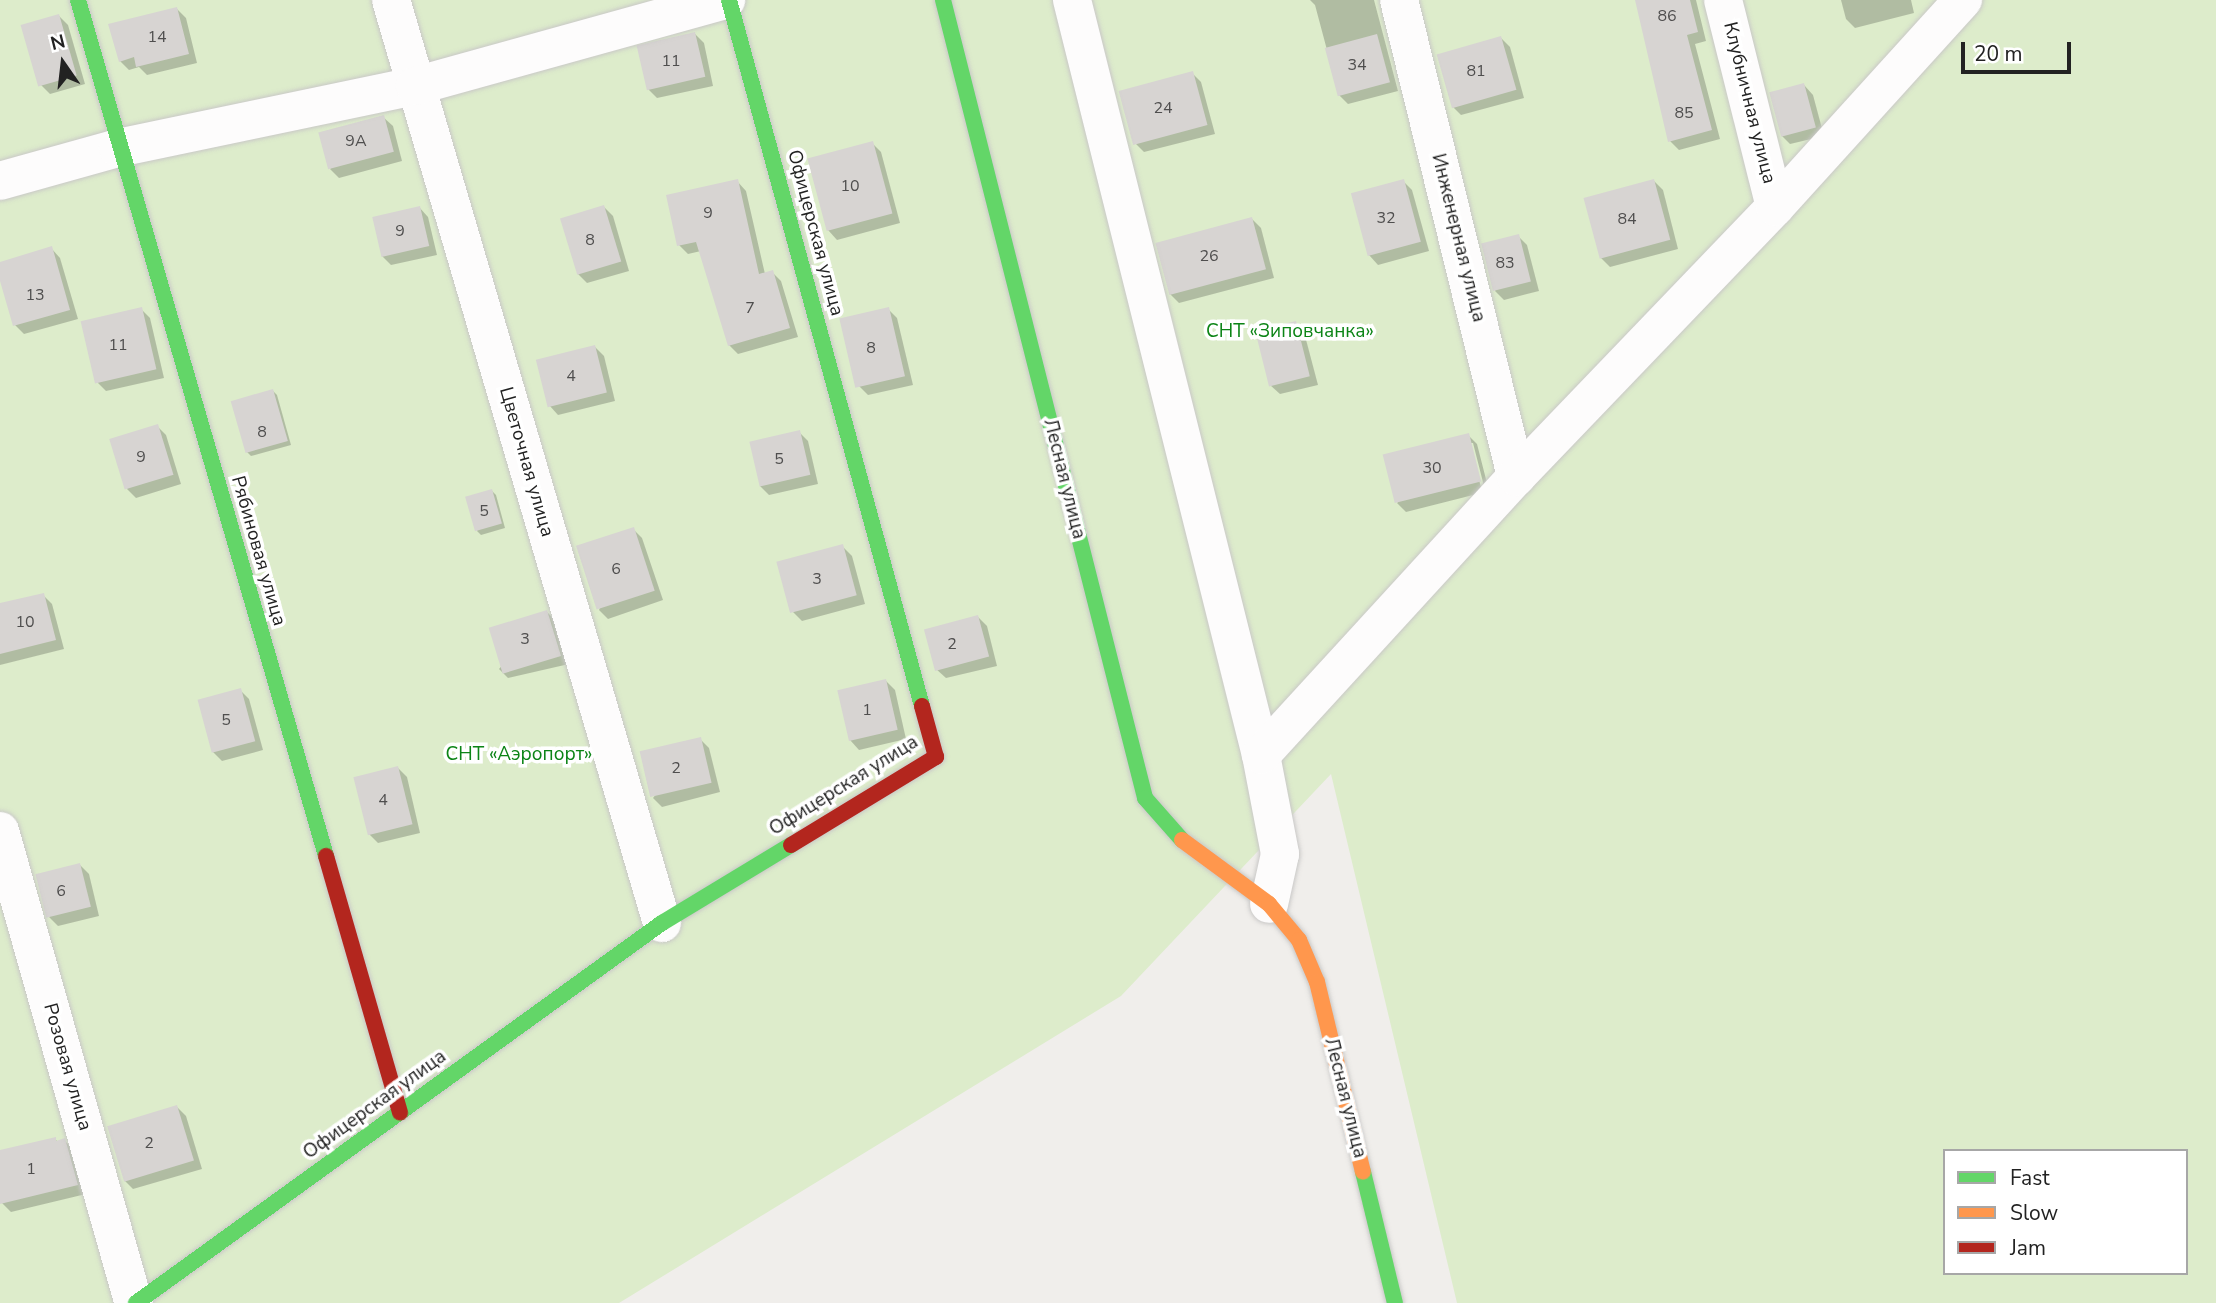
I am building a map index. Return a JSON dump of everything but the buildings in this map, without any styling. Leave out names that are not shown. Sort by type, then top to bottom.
[{"type":"street","name":"Рябиновая улица","points":[[78,0],[118,148],[400,1113]]},
{"type":"street","name":"Цветочная улица","points":[[391,0],[662,923]]},
{"type":"street","points":[[0,181],[118,148],[415,86],[728,0]]},
{"type":"street","name":"Офицерская улица","points":[[135,1303],[662,923],[936,757],[728,0]]},
{"type":"street","name":"Лесная улица","points":[[943,0],[1145,798],[1185,843],[1269,904],[1299,940],[1317,982],[1395,1303]]},
{"type":"street","points":[[1072,0],[1261,755],[1280,854],[1269,904]]},
{"type":"street","name":"Инженерная улица","points":[[1399,0],[1516,477]]},
{"type":"street","name":"Клубничная улица","points":[[1723,0],[1775,207]]},
{"type":"street","points":[[1261,755],[1516,477],[1775,207],[1963,0]]},
{"type":"street","name":"Розовая улица","points":[[0,831],[135,1303]]},
{"type":"green space","points":[[0,0],[2216,0],[2216,1303],[1457,1303],[1331,774],[1121,996],[619,1303],[0,1303]]},
{"type":"traffic: fast","points":[[78,0],[326,856]]},
{"type":"traffic: fast","points":[[729,0],[922,706]]},
{"type":"traffic: fast","points":[[943,0],[1145,798],[1182,840]]},
{"type":"traffic: fast","points":[[136,1303],[662,923],[791,845]]},
{"type":"traffic: fast","points":[[1363,1172],[1395,1303]]},
{"type":"traffic: slow","points":[[1182,840],[1269,904],[1299,940],[1317,982],[1363,1172]]},
{"type":"traffic: jam","points":[[791,845],[936,757],[922,706]]},
{"type":"traffic: jam","points":[[326,856],[400,1113]]},
{"type":"park label","name":"СНТ «Зиповчанка»","points":[[1290,332]]},
{"type":"park label","name":"СНТ «Аэропорт»","points":[[519,755]]}]
